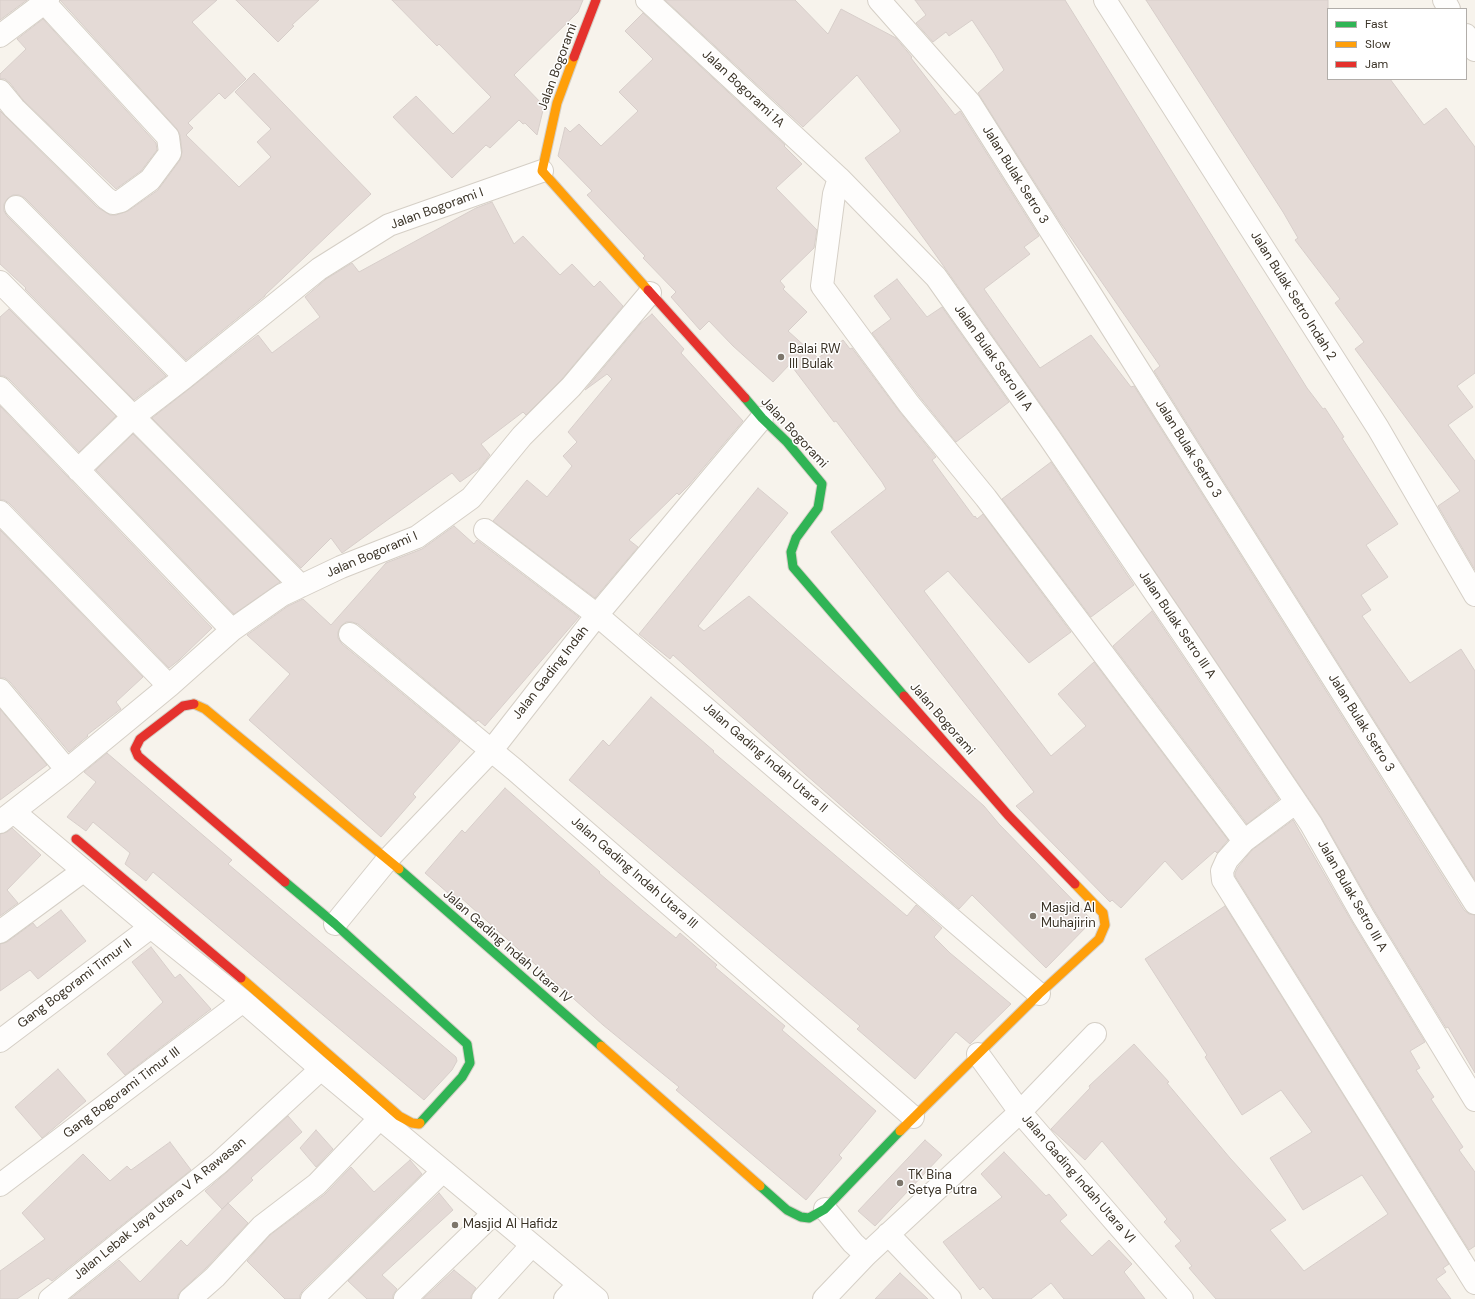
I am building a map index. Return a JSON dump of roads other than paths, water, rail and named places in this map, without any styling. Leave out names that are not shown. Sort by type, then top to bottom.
[{"type":"street","name":"Jalan Bogorami","points":[[596,0],[557,103],[542,171],[762,418],[787,442],[822,484],[818,508],[796,538],[791,552],[793,567],[1008,815],[1103,913],[1105,925],[1098,939],[1039,994]]},
{"type":"street","name":"Jalan Bogorami 1A","points":[[647,0],[839,178]]},
{"type":"street","name":"Jalan Bulak Setro Indah 2","points":[[1105,0],[1378,428],[1475,595]]},
{"type":"street","points":[[0,36],[46,2],[168,137],[170,153],[150,180],[121,201],[113,203],[106,198],[14,108],[0,91]]},
{"type":"street","name":"Jalan Bulak Setro 3","points":[[882,4],[970,103],[1475,903]]},
{"type":"street","points":[[1467,38],[1475,50]]},
{"type":"street","name":"Jalan Bogorami I","points":[[78,470],[133,417],[186,377],[319,268],[389,225],[542,171]]},
{"type":"street","points":[[839,178],[834,194],[822,286],[909,404],[991,504],[1244,841]]},
{"type":"street","name":"Jalan Bulak Setro III A","points":[[839,178],[936,277],[1049,437],[1311,824],[1363,916],[1475,1100]]},
{"type":"street","points":[[16,207],[186,377]]},
{"type":"street","points":[[0,282],[302,586]]},
{"type":"street","name":"Jalan Bogorami I","points":[[7,817],[169,686],[232,630],[282,595],[341,567],[417,537],[471,498],[522,436],[572,387],[650,293]]},
{"type":"street","points":[[0,388],[232,630]]},
{"type":"street","name":"Jalan Gading Indah","points":[[335,924],[388,859],[491,751],[597,614],[762,418]]},
{"type":"street","points":[[0,512],[169,686]]},
{"type":"street","name":"Jalan Gading Indah Utara II","points":[[485,530],[597,614],[1039,994]]},
{"type":"street","name":"Jalan Gading Indah Utara III","points":[[350,634],[521,775],[913,1117]]},
{"type":"street","points":[[0,690],[67,770]]},
{"type":"street","name":"Jalan Gading Indah Utara IV","points":[[335,924],[138,756],[135,749],[140,739],[183,706],[193,704],[205,709],[388,859],[788,1210],[801,1217],[809,1218],[830,1216]]},
{"type":"street","points":[[1295,802],[1244,841],[1227,860],[1222,871],[1223,880],[1472,1273]]},
{"type":"street","points":[[7,817],[83,871],[243,1000],[321,1069],[532,1245],[572,1292],[597,1299]]},
{"type":"street","points":[[76,839],[218,958],[399,1116],[412,1123],[419,1124],[462,1076],[470,1063],[467,1044],[335,924]]},
{"type":"street","points":[[0,932],[83,871]]},
{"type":"street","name":"Gang Bogorami Timur II","points":[[0,1041],[151,927]]},
{"type":"street","points":[[860,1249],[830,1216],[913,1117],[1039,994]]},
{"type":"street","name":"Gang Bogorami Timur III","points":[[0,1185],[243,1000]]},
{"type":"street","points":[[824,1299],[860,1249],[888,1234],[1020,1112],[1095,1034]]},
{"type":"street","name":"Jalan Gading Indah Utara VI","points":[[978,1054],[1020,1112],[1182,1299]]},
{"type":"street","name":"Jalan Lebak Jaya Utara V A Rawasan","points":[[50,1299],[219,1164],[321,1069]]},
{"type":"street","points":[[190,1299],[215,1277],[262,1226],[317,1184],[380,1117]]},
{"type":"street","points":[[312,1299],[443,1171]]},
{"type":"street","points":[[405,1299],[494,1213]]},
{"type":"street","points":[[888,1234],[950,1299]]},
{"type":"street","points":[[483,1299],[532,1245]]},
{"type":"place","name":"Balai RW III Bulak","points":[[781,357]]},
{"type":"place","name":"Masjid Al Muhajirin","points":[[1033,916]]},
{"type":"place","name":"TK Bina Setya Putra","points":[[900,1183]]},
{"type":"place","name":"Masjid Al Hafidz","points":[[455,1225]]}]
